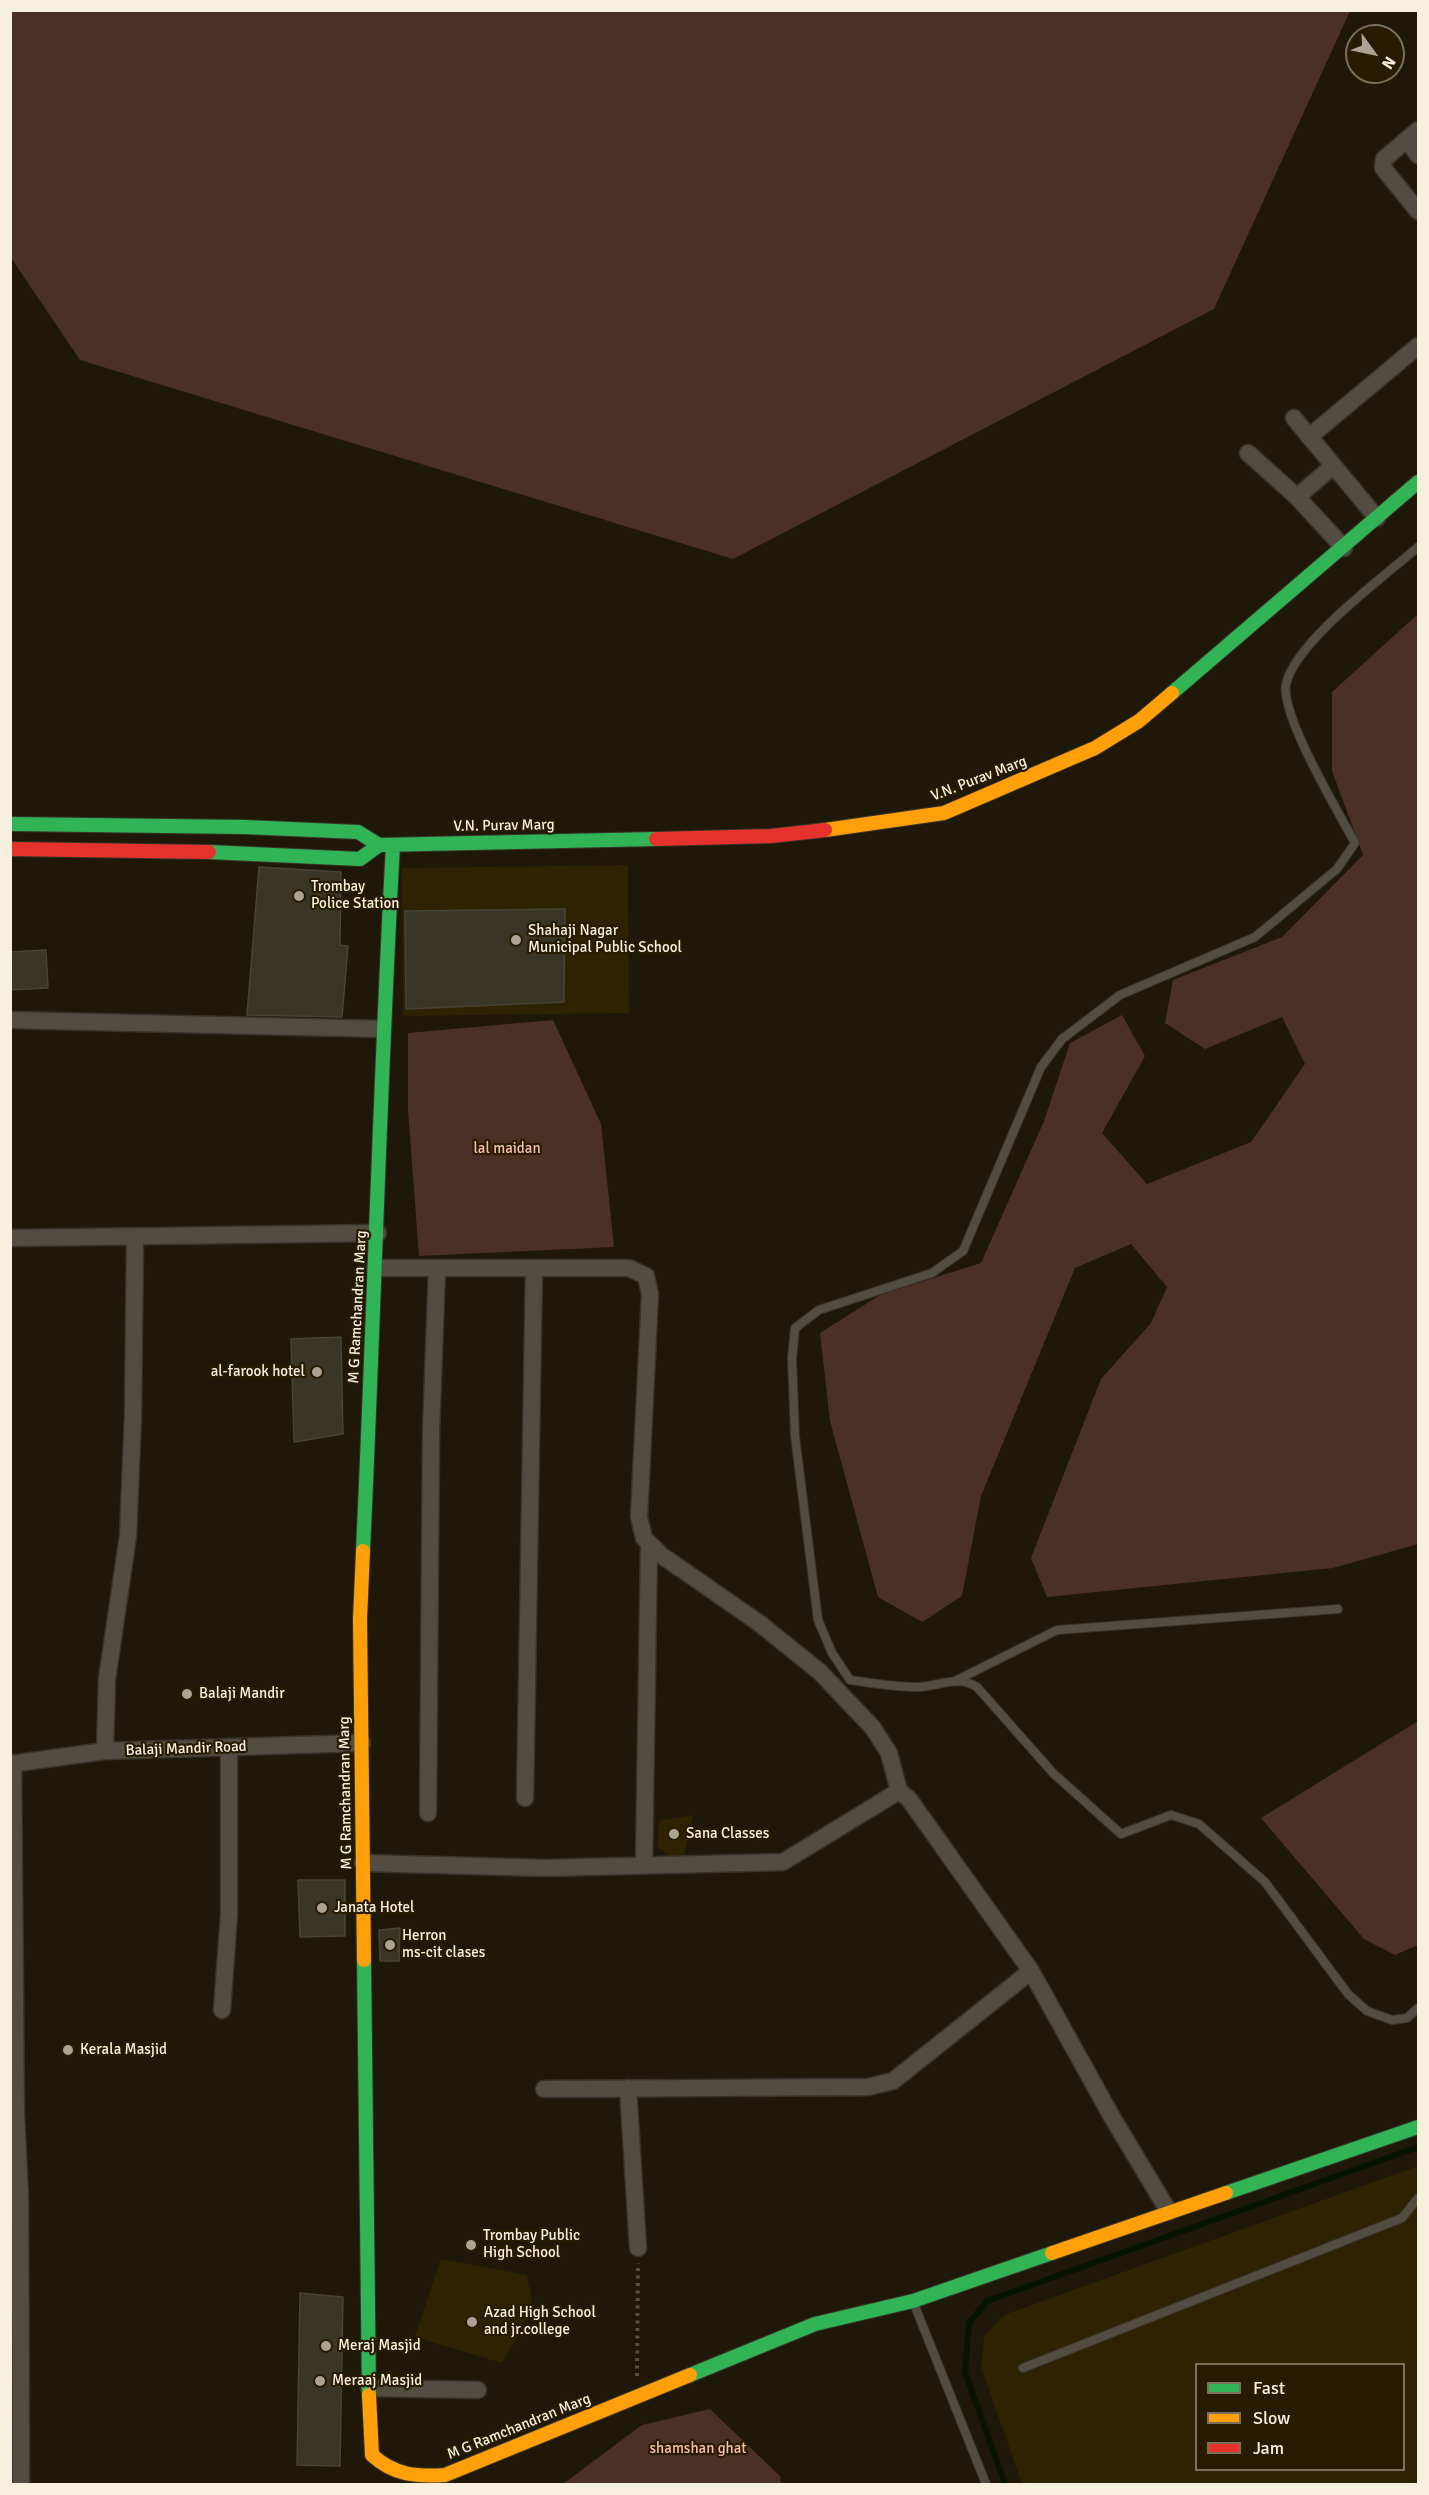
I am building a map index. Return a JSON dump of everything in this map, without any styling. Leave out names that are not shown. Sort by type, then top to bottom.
[{"type":"street","points":[[1419,154],[1413,135],[1384,159],[1383,168],[1419,211]]},
{"type":"street","points":[[1309,437],[1419,346]]},
{"type":"street","points":[[1294,418],[1377,518]]},
{"type":"street","points":[[1248,453],[1296,497],[1344,548]]},
{"type":"street","points":[[1296,497],[1333,466]]},
{"type":"street","name":"V.N. Purav Marg","points":[[10,824],[245,827],[358,832],[379,845],[393,845],[771,836],[885,823],[944,813],[1052,770],[1095,748],[1139,721],[1419,482]]},
{"type":"street","points":[[43,825],[43,849]]},
{"type":"street","points":[[243,852],[245,827]]},
{"type":"street","name":"V.N. Purav Marg","points":[[10,849],[243,852],[360,859],[379,845]]},
{"type":"street","name":"M G Ramchandran Marg","points":[[393,845],[383,1029],[378,1233],[360,1619],[369,2388],[372,2455],[394,2472],[417,2478],[445,2475],[815,2324],[913,2301],[1419,2127]]},
{"type":"street","points":[[10,1020],[383,1029]]},
{"type":"street","points":[[10,1238],[378,1233]]},
{"type":"street","points":[[105,1751],[106,1679],[128,1536],[135,1237]]},
{"type":"street","points":[[375,1268],[629,1268],[646,1276],[650,1294],[639,1517],[644,1538],[661,1555],[759,1623],[820,1672],[878,1737],[889,1753],[899,1791],[909,1800],[1031,1971],[1112,2117],[1169,2212]]},
{"type":"street","points":[[428,1813],[431,1432],[437,1268]]},
{"type":"street","points":[[525,1798],[534,1268]]},
{"type":"street","points":[[644,1864],[649,1543]]},
{"type":"street","name":"Balaji Mandir Road","points":[[12,1763],[105,1751],[362,1743]]},
{"type":"street","points":[[222,2010],[229,1914],[229,1747]]},
{"type":"street","points":[[12,1763],[13,2114],[20,2198],[21,2484]]},
{"type":"street","points":[[363,1863],[546,1868],[783,1862],[899,1791]]},
{"type":"street","points":[[544,2089],[868,2086],[893,2081],[1031,1971]]},
{"type":"street","points":[[628,2088],[638,2248]]},
{"type":"street","points":[[369,2388],[478,2390]]},
{"type":"lane","points":[[1338,1609],[1057,1630],[957,1680],[919,1687],[850,1680],[832,1653],[818,1620],[795,1436],[792,1359],[795,1328],[819,1310],[932,1272],[963,1251],[1041,1067],[1062,1038],[1120,995],[1255,937],[1337,869],[1355,843],[1296,731],[1286,685],[1306,646],[1419,547]]},
{"type":"lane","points":[[957,1680],[977,1687],[1053,1773],[1121,1834],[1171,1815],[1198,1824],[1222,1843],[1265,1882],[1348,1994],[1367,2011],[1392,2020],[1407,2018],[1419,2008]]},
{"type":"lane","points":[[1023,2368],[1402,2218],[1419,2198]]},
{"type":"lane","points":[[913,2301],[986,2484]]},
{"type":"path","points":[[637,2398],[638,2248]]},
{"type":"shaded area","name":"Shahaji Nagar Municipal Public School","points":[[628,865],[629,1013],[403,1016],[402,868]]},
{"type":"shaded area","name":"Sana Classes","points":[[693,1815],[682,1865],[658,1847],[659,1821]]},
{"type":"shaded area","points":[[1418,2166],[1418,2484],[1022,2484],[981,2367],[984,2336],[1004,2315]]},
{"type":"shaded area","name":"Azad High School and jr.college","points":[[441,2259],[527,2275],[533,2307],[502,2363],[415,2337]]},
{"type":"green space","points":[[10,11],[1350,11],[1214,309],[733,559],[80,360],[11,258]]},
{"type":"green space","points":[[1418,614],[1418,1544],[1333,1568],[1047,1597],[1031,1558],[1101,1379],[1151,1323],[1167,1287],[1131,1244],[1075,1268],[981,1496],[962,1596],[922,1622],[878,1597],[830,1421],[820,1333],[880,1295],[981,1263],[1044,1121],[1070,1043],[1122,1015],[1145,1056],[1102,1133],[1147,1184],[1251,1142],[1305,1064],[1282,1017],[1205,1049],[1165,1023],[1173,980],[1282,937],[1363,855],[1332,771],[1332,692]]},
{"type":"green space","name":"lal maidan","points":[[553,1020],[601,1124],[614,1247],[419,1256],[408,1110],[408,1033]]},
{"type":"green space","points":[[1418,1721],[1418,1945],[1395,1955],[1364,1939],[1261,1818]]},
{"type":"green space","points":[[10,2395],[26,2420],[24,2484],[11,2484]]},
{"type":"green space","name":"shamshan ghat","points":[[710,2409],[780,2476],[781,2484],[563,2484],[642,2425]]},
{"type":"building","points":[[259,867],[341,872],[340,945],[348,946],[342,1017],[247,1015]]},
{"type":"building","points":[[565,909],[564,1002],[406,1009],[405,911]]},
{"type":"building","points":[[46,950],[48,988],[10,990],[10,952]]},
{"type":"building","name":"al-farook hotel","points":[[341,1337],[343,1434],[294,1442],[291,1339]]},
{"type":"building","name":"Janata Hotel","points":[[298,1880],[345,1880],[345,1936],[300,1937]]},
{"type":"building","name":"Herron ms-cit clases","points":[[400,1928],[399,1961],[380,1961],[379,1930]]},
{"type":"building","name":"Meraaj Masjid","points":[[300,2293],[343,2297],[340,2466],[297,2465]]},
{"type":"waterway","points":[[1005,2484],[965,2372],[969,2323],[987,2301],[1418,2147]]},
{"type":"traffic: fast","points":[[1172,693],[1418,482]]},
{"type":"traffic: fast","points":[[10,824],[245,827],[358,832],[379,845],[656,839]]},
{"type":"traffic: fast","points":[[209,852],[360,859],[379,845]]},
{"type":"traffic: fast","points":[[363,1551],[393,845]]},
{"type":"traffic: fast","points":[[364,1960],[369,2395]]},
{"type":"traffic: fast","points":[[1226,2193],[1418,2127]]},
{"type":"traffic: fast","points":[[690,2375],[815,2324],[913,2301],[1052,2253]]},
{"type":"traffic: slow","points":[[825,830],[944,813],[1095,748],[1139,721],[1172,693]]},
{"type":"traffic: slow","points":[[363,1551],[360,1619],[364,1960]]},
{"type":"traffic: slow","points":[[1052,2253],[1226,2193]]},
{"type":"traffic: slow","points":[[369,2395],[372,2455],[397,2471],[424,2476],[445,2475],[690,2375]]},
{"type":"traffic: jam","points":[[656,839],[771,836],[825,830]]},
{"type":"traffic: jam","points":[[10,849],[209,852]]},
{"type":"place","name":"Trombay Police Station","points":[[299,896]]},
{"type":"place","name":"Shahaji Nagar Municipal Public School","points":[[516,940]]},
{"type":"place","name":"al-farook hotel","points":[[317,1372]]},
{"type":"place","name":"Balaji Mandir","points":[[187,1694]]},
{"type":"place","name":"Sana Classes","points":[[674,1834]]},
{"type":"place","name":"Janata Hotel","points":[[322,1908]]},
{"type":"place","name":"Herron ms-cit clases","points":[[390,1945]]},
{"type":"place","name":"Kerala Masjid","points":[[68,2050]]},
{"type":"place","name":"Trombay Public High School","points":[[471,2245]]},
{"type":"place","name":"Azad High School and jr.college","points":[[472,2322]]},
{"type":"place","name":"Meraj Masjid","points":[[326,2346]]},
{"type":"place","name":"Meraaj Masjid","points":[[320,2381]]}]
